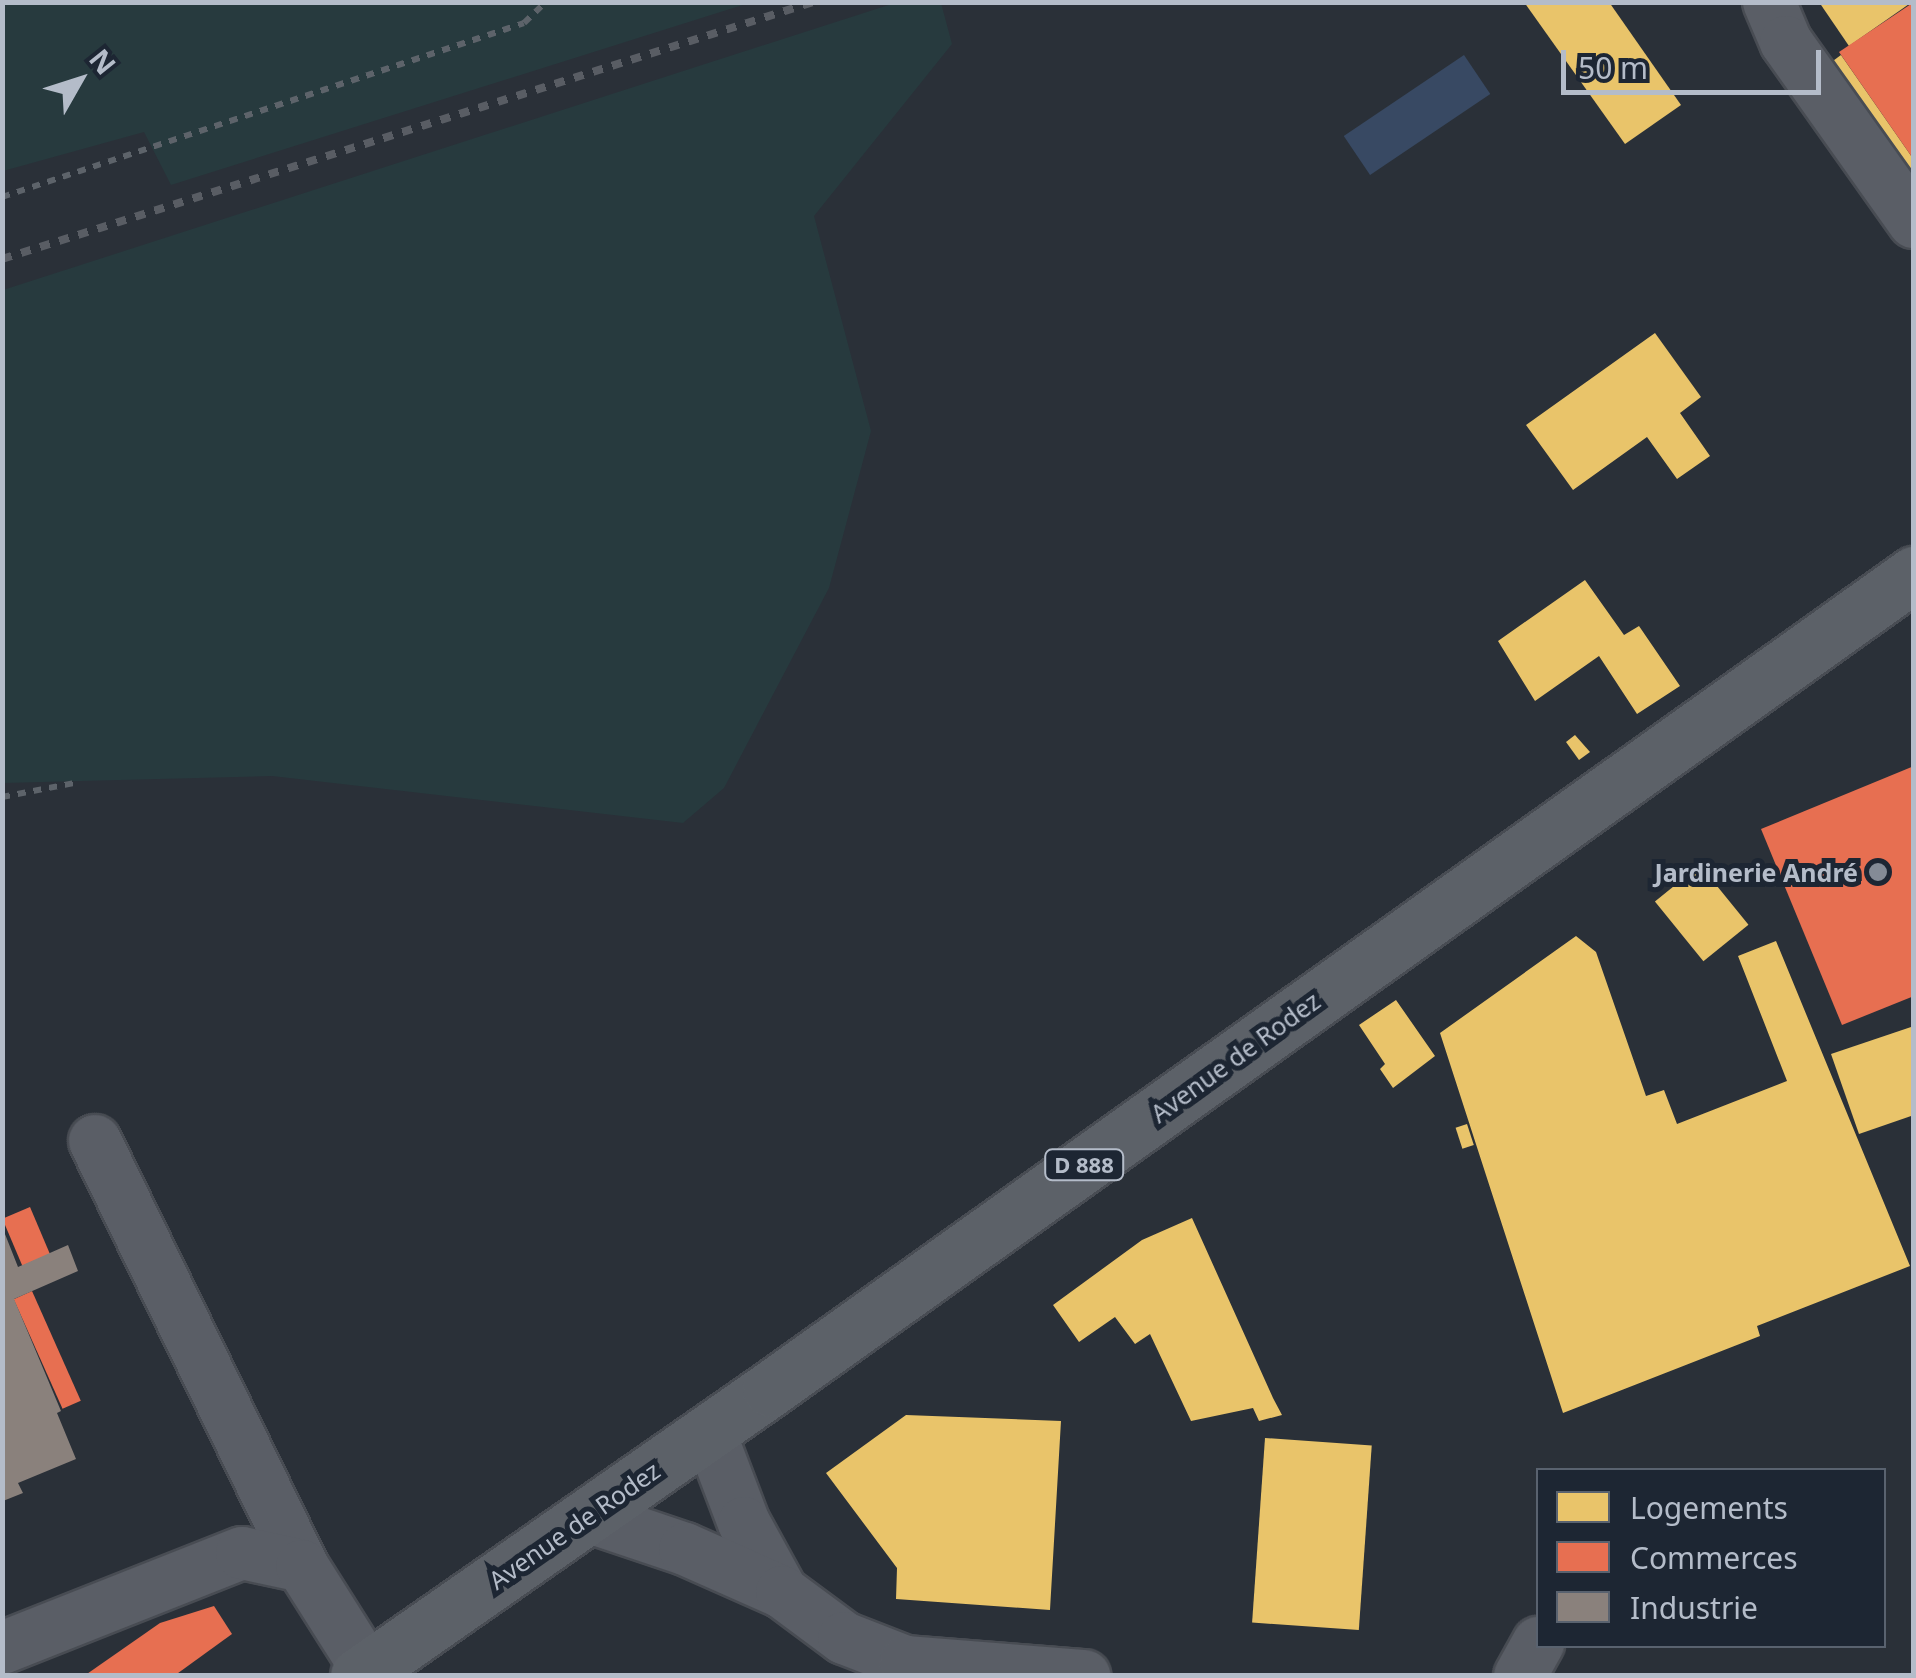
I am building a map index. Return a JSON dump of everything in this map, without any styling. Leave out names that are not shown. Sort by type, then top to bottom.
[{"type":"main road","name":"Avenue de Rodez","points":[[362,1672],[709,1431],[1914,574]]},
{"type":"street","points":[[1769,2],[1786,42],[1914,222]]},
{"type":"street","points":[[94,1140],[302,1566],[362,1672]]},
{"type":"street","points":[[709,1431],[744,1523],[782,1592]]},
{"type":"street","points":[[587,1516],[685,1549],[782,1592],[844,1638],[906,1662],[1084,1676]]},
{"type":"street","points":[[2,1648],[242,1552],[302,1566]]},
{"type":"street","points":[[1520,1676],[1536,1647]]},
{"type":"path","points":[[2,197],[524,23],[546,2]]},
{"type":"path","points":[[2,798],[74,783]]},
{"type":"green space","points":[[898,2],[941,3],[952,44],[814,216],[871,431],[829,588],[724,788],[683,823],[272,776],[3,783],[3,290]]},
{"type":"green space","points":[[2,3],[749,3],[171,185],[144,132],[3,171]]},
{"type":"water","points":[[1464,55],[1490,94],[1370,175],[1344,136]]},
{"type":"building: Logements","points":[[1524,2],[1609,2],[1681,105],[1625,144]]},
{"type":"building: Logements","points":[[1819,2],[1912,2],[1849,46]]},
{"type":"building: Logements","points":[[1841,55],[1914,160],[1914,192],[1826,66]]},
{"type":"building: Logements","points":[[1655,333],[1701,397],[1680,413],[1710,456],[1677,479],[1647,437],[1573,490],[1526,425]]},
{"type":"building: Logements","points":[[1585,580],[1624,635],[1639,626],[1680,686],[1637,714],[1599,656],[1535,701],[1498,641]]},
{"type":"building: Logements","points":[[1575,735],[1590,752],[1579,760],[1566,742]]},
{"type":"building: Logements","points":[[1700,865],[1748,925],[1703,961],[1655,902]]},
{"type":"building: Logements","points":[[1576,936],[1596,952],[1646,1096],[1664,1090],[1677,1124],[1787,1081],[1738,956],[1776,941],[1910,1266],[1757,1326],[1760,1336],[1563,1413],[1440,1033]]},
{"type":"building: Logements","points":[[1396,1000],[1435,1056],[1393,1088],[1380,1069],[1385,1064],[1359,1025]]},
{"type":"building: Logements","points":[[1914,1026],[1914,1115],[1859,1134],[1831,1054]]},
{"type":"building: Logements","points":[[1467,1124],[1474,1145],[1462,1149],[1456,1128]]},
{"type":"building: Logements","points":[[1192,1218],[1282,1415],[1259,1421],[1253,1408],[1191,1421],[1150,1334],[1135,1344],[1115,1317],[1079,1342],[1053,1305],[1142,1240]]},
{"type":"building: Logements","points":[[906,1415],[1061,1421],[1050,1610],[896,1599],[897,1568],[826,1473]]},
{"type":"building: Logements","points":[[1265,1438],[1372,1445],[1359,1630],[1252,1623]]},
{"type":"building: Commerces","points":[[1914,2],[1914,160],[1839,52]]},
{"type":"building: Commerces","points":[[1914,766],[1914,996],[1842,1025],[1761,829]]},
{"type":"building: Commerces","points":[[30,1207],[50,1254],[22,1266],[2,1219]]},
{"type":"building: Commerces","points":[[32,1291],[81,1401],[63,1409],[14,1299]]},
{"type":"building: Commerces","points":[[214,1606],[232,1634],[174,1676],[84,1676],[160,1623]]},
{"type":"building: Industrie","points":[[3,1229],[18,1267],[68,1245],[78,1271],[14,1299],[61,1411],[57,1413],[76,1459],[18,1483],[23,1493],[3,1501]]},
{"type":"railway","points":[[2,259],[813,2]]},
{"type":"place","name":"Jardinerie André","points":[[1878,872]]}]
